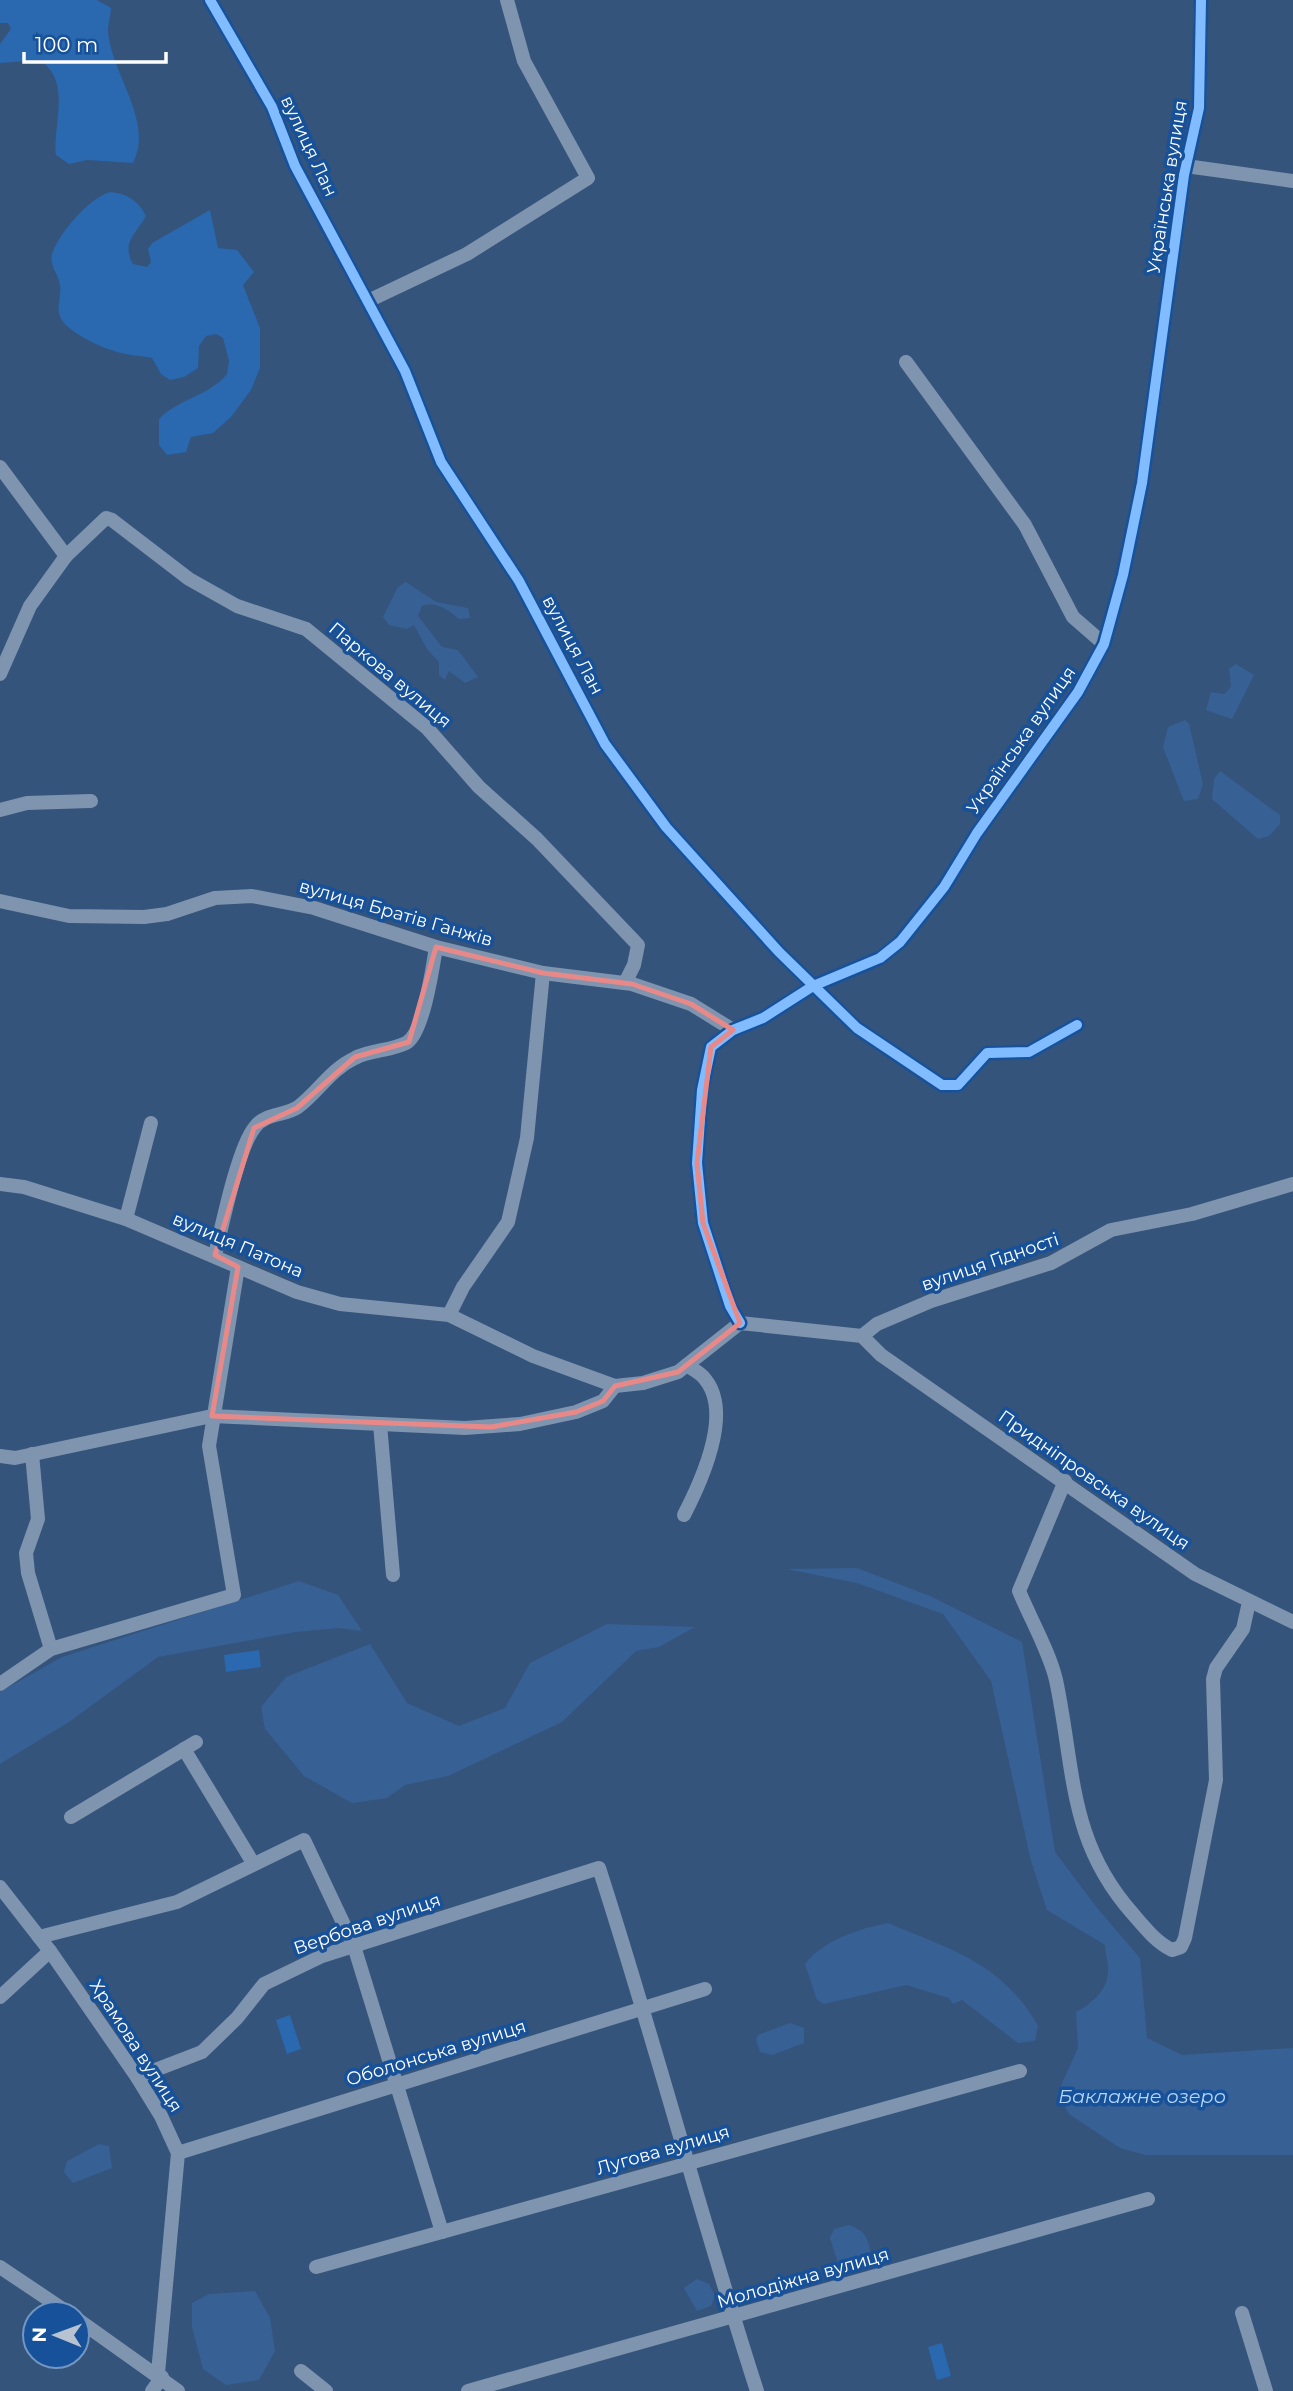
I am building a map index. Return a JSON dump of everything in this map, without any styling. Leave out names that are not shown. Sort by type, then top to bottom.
[{"type":"street","name":"вулиця Лан","points":[[210,0],[272,107],[295,166],[405,371],[442,462],[519,581],[605,744],[666,828],[813,986],[857,1028],[942,1085],[958,1085],[988,1053],[1029,1052],[1077,1025]]},
{"type":"street","points":[[368,302],[467,254],[588,178],[524,61],[507,0]]},
{"type":"street","name":"Українська вулиця","points":[[740,1323],[730,1306],[703,1223],[696,1163],[702,1090],[711,1047],[733,1030],[763,1018],[813,986],[880,958],[900,942],[944,887],[976,833],[1078,692],[1104,644],[1123,575],[1142,483],[1186,166],[1199,108],[1201,0]]},
{"type":"street","points":[[1186,166],[1293,181]]},
{"type":"street","points":[[906,362],[1025,525],[1073,617],[1104,644]]},
{"type":"street","points":[[0,467],[66,556],[30,607],[0,674]]},
{"type":"street","name":"Паркова вулиця","points":[[66,556],[106,518],[189,579],[237,606],[306,629],[427,727],[480,787],[537,839],[638,945],[634,965],[625,983]]},
{"type":"street","points":[[0,810],[27,803],[91,801]]},
{"type":"street","name":"вулиця Братів Ганжів","points":[[0,901],[69,916],[144,917],[167,914],[215,898],[252,896],[314,908],[436,947],[543,973],[625,983],[691,1004],[733,1030]]},
{"type":"street","points":[[215,1255],[232,1187],[254,1128],[264,1119],[296,1108],[331,1074],[355,1057],[408,1042],[415,1034],[431,982],[436,947]]},
{"type":"street","points":[[449,1315],[463,1287],[508,1222],[527,1138],[543,973]]},
{"type":"street","points":[[126,1219],[151,1123]]},
{"type":"street","name":"вулиця Патона","points":[[1,1182],[126,1219],[215,1255],[285,1288],[341,1304],[449,1315],[533,1356],[615,1386]]},
{"type":"street","name":"вулиця Гідності","points":[[862,1336],[877,1324],[931,1301],[1051,1263],[1111,1230],[1192,1214],[1263,1190],[1293,1184]]},
{"type":"street","points":[[0,1684],[51,1649],[234,1595],[209,1446],[238,1267]]},
{"type":"street","points":[[0,1456],[15,1458],[212,1416],[465,1428],[520,1424],[576,1412],[603,1401],[615,1386],[660,1379],[687,1365],[740,1323],[862,1336]]},
{"type":"street","name":"Придніпровська вулиця","points":[[862,1336],[881,1355],[1065,1480],[1195,1574],[1293,1622]]},
{"type":"street","points":[[684,1515],[708,1463],[714,1430],[714,1401],[705,1379],[687,1365]]},
{"type":"street","points":[[380,1424],[393,1575]]},
{"type":"street","points":[[32,1454],[38,1519],[26,1553],[28,1573],[51,1649]]},
{"type":"street","points":[[1065,1480],[1019,1591],[1055,1678],[1071,1779],[1086,1841],[1118,1897],[1160,1944],[1172,1950],[1181,1947],[1185,1938],[1216,1780],[1213,1679],[1216,1668],[1243,1629],[1248,1602]]},
{"type":"street","points":[[71,1817],[190,1746],[253,1863]]},
{"type":"street","points":[[38,1937],[177,1902],[304,1840],[354,1946],[442,2232]]},
{"type":"street","name":"Вербова вулиця","points":[[137,2077],[201,2052],[237,2018],[264,1984],[322,1956],[599,1868],[644,2008]]},
{"type":"street","name":"Храмова вулиця","points":[[0,1887],[50,1951],[137,2077],[161,2116],[178,2153],[160,2375]]},
{"type":"street","points":[[0,1997],[50,1951]]},
{"type":"street","name":"Оболонська вулиця","points":[[178,2153],[705,1989]]},
{"type":"street","points":[[644,2008],[687,2163],[757,2391]]},
{"type":"street","name":"Лугова вулиця","points":[[316,2267],[1020,2071]]},
{"type":"street","name":"Молодіжна вулиця","points":[[468,2391],[488,2388],[1149,2199]]},
{"type":"street","points":[[1,2269],[49,2300]]},
{"type":"street","points":[[1242,2313],[1266,2391]]},
{"type":"street","points":[[91,2328],[160,2375],[178,2391]]},
{"type":"street","points":[[301,2371],[326,2391]]},
{"type":"street","points":[[152,2391],[160,2375]]},
{"type":"highlighted area","points":[[436,947],[543,973],[632,984],[691,1004],[733,1030],[711,1047],[697,1163],[703,1223],[740,1323],[678,1372],[615,1386],[603,1401],[576,1412],[491,1427],[212,1416],[238,1267],[215,1255],[254,1128],[297,1108],[355,1057],[409,1042]]},
{"type":"shaded area","points":[[0,0],[97,0],[111,8],[108,30],[111,46],[139,131],[133,163],[87,160],[69,164],[56,155],[59,104],[56,80],[50,69],[40,60],[0,63],[0,44],[11,29],[8,23],[0,23]]},
{"type":"shaded area","points":[[110,192],[131,199],[140,206],[146,216],[129,244],[133,264],[147,267],[151,262],[148,249],[152,243],[210,210],[218,248],[237,250],[254,272],[243,285],[260,328],[260,368],[251,390],[231,417],[213,433],[191,437],[186,452],[167,455],[159,445],[159,419],[175,407],[211,388],[227,374],[229,361],[223,338],[216,334],[206,336],[199,346],[198,368],[184,377],[170,380],[161,374],[152,358],[119,352],[95,343],[73,331],[60,316],[60,285],[52,254],[61,236],[76,217],[93,201]]},
{"type":"shaded area","points":[[259,1650],[261,1667],[226,1672],[224,1655]]},
{"type":"shaded area","points":[[290,2015],[301,2049],[287,2054],[276,2020]]},
{"type":"shaded area","points":[[942,2343],[951,2376],[937,2380],[928,2347]]},
{"type":"water","points":[[406,582],[436,602],[468,608],[470,618],[459,619],[447,610],[432,605],[422,606],[418,616],[442,647],[458,650],[478,677],[465,683],[449,671],[445,680],[439,675],[439,662],[427,649],[414,625],[407,629],[389,625],[383,617],[398,587]]},
{"type":"water","points":[[1236,664],[1254,675],[1232,719],[1206,710],[1211,692],[1224,694],[1231,687],[1229,669]]},
{"type":"water","points":[[1185,720],[1189,724],[1203,784],[1198,799],[1184,801],[1163,747],[1168,727]]},
{"type":"water","points":[[1220,771],[1280,815],[1280,824],[1269,836],[1258,839],[1212,799],[1214,779]]},
{"type":"water","name":"Баклажне озеро","points":[[857,1568],[930,1596],[1022,1642],[1055,1852],[1098,1909],[1140,1958],[1147,2038],[1182,2055],[1293,2048],[1293,2155],[1145,2155],[1120,2148],[1069,2114],[1057,2094],[1078,2048],[1076,2012],[1094,2000],[1106,1982],[1108,1968],[1105,1945],[1047,1910],[1031,1861],[991,1681],[943,1614],[857,1583],[786,1569]]},
{"type":"water","points":[[299,1581],[338,1595],[362,1631],[339,1628],[296,1632],[158,1657],[69,1722],[0,1764],[0,1692],[62,1657]]},
{"type":"water","points":[[607,1624],[695,1627],[659,1647],[636,1651],[562,1722],[448,1776],[405,1785],[387,1798],[352,1803],[304,1776],[265,1729],[261,1707],[286,1677],[370,1644],[407,1703],[459,1726],[505,1708],[530,1663]]},
{"type":"water","points":[[888,1923],[954,1951],[992,1973],[1024,2005],[1038,2026],[1035,2041],[1018,2043],[962,2000],[953,2004],[949,1998],[906,1985],[824,2004],[817,2000],[805,1964],[822,1948],[842,1937]]},
{"type":"water","points":[[790,2023],[804,2028],[804,2043],[772,2055],[760,2052],[756,2040],[758,2035]]},
{"type":"water","points":[[99,2144],[109,2146],[112,2168],[73,2183],[64,2172],[67,2161]]},
{"type":"water","points":[[849,2225],[864,2234],[869,2247],[871,2259],[859,2267],[839,2266],[830,2238],[834,2229]]},
{"type":"water","points":[[697,2279],[709,2284],[715,2296],[711,2306],[697,2311],[684,2288]]},
{"type":"water","points":[[255,2291],[270,2318],[275,2351],[259,2380],[226,2385],[203,2369],[192,2327],[192,2303],[209,2294]]},
{"type":"cycle path","points":[[210,0],[272,107],[295,166],[405,371],[441,462],[519,581],[605,744],[666,827],[779,952],[857,1028],[942,1085],[958,1085],[987,1053],[1029,1052],[1077,1025]]},
{"type":"cycle path","points":[[740,1323],[730,1306],[703,1223],[697,1163],[702,1090],[711,1047],[733,1030],[763,1018],[813,986],[880,958],[900,942],[944,887],[977,833],[1078,692],[1104,644],[1123,575],[1142,483],[1184,175],[1199,108],[1201,0]]}]
